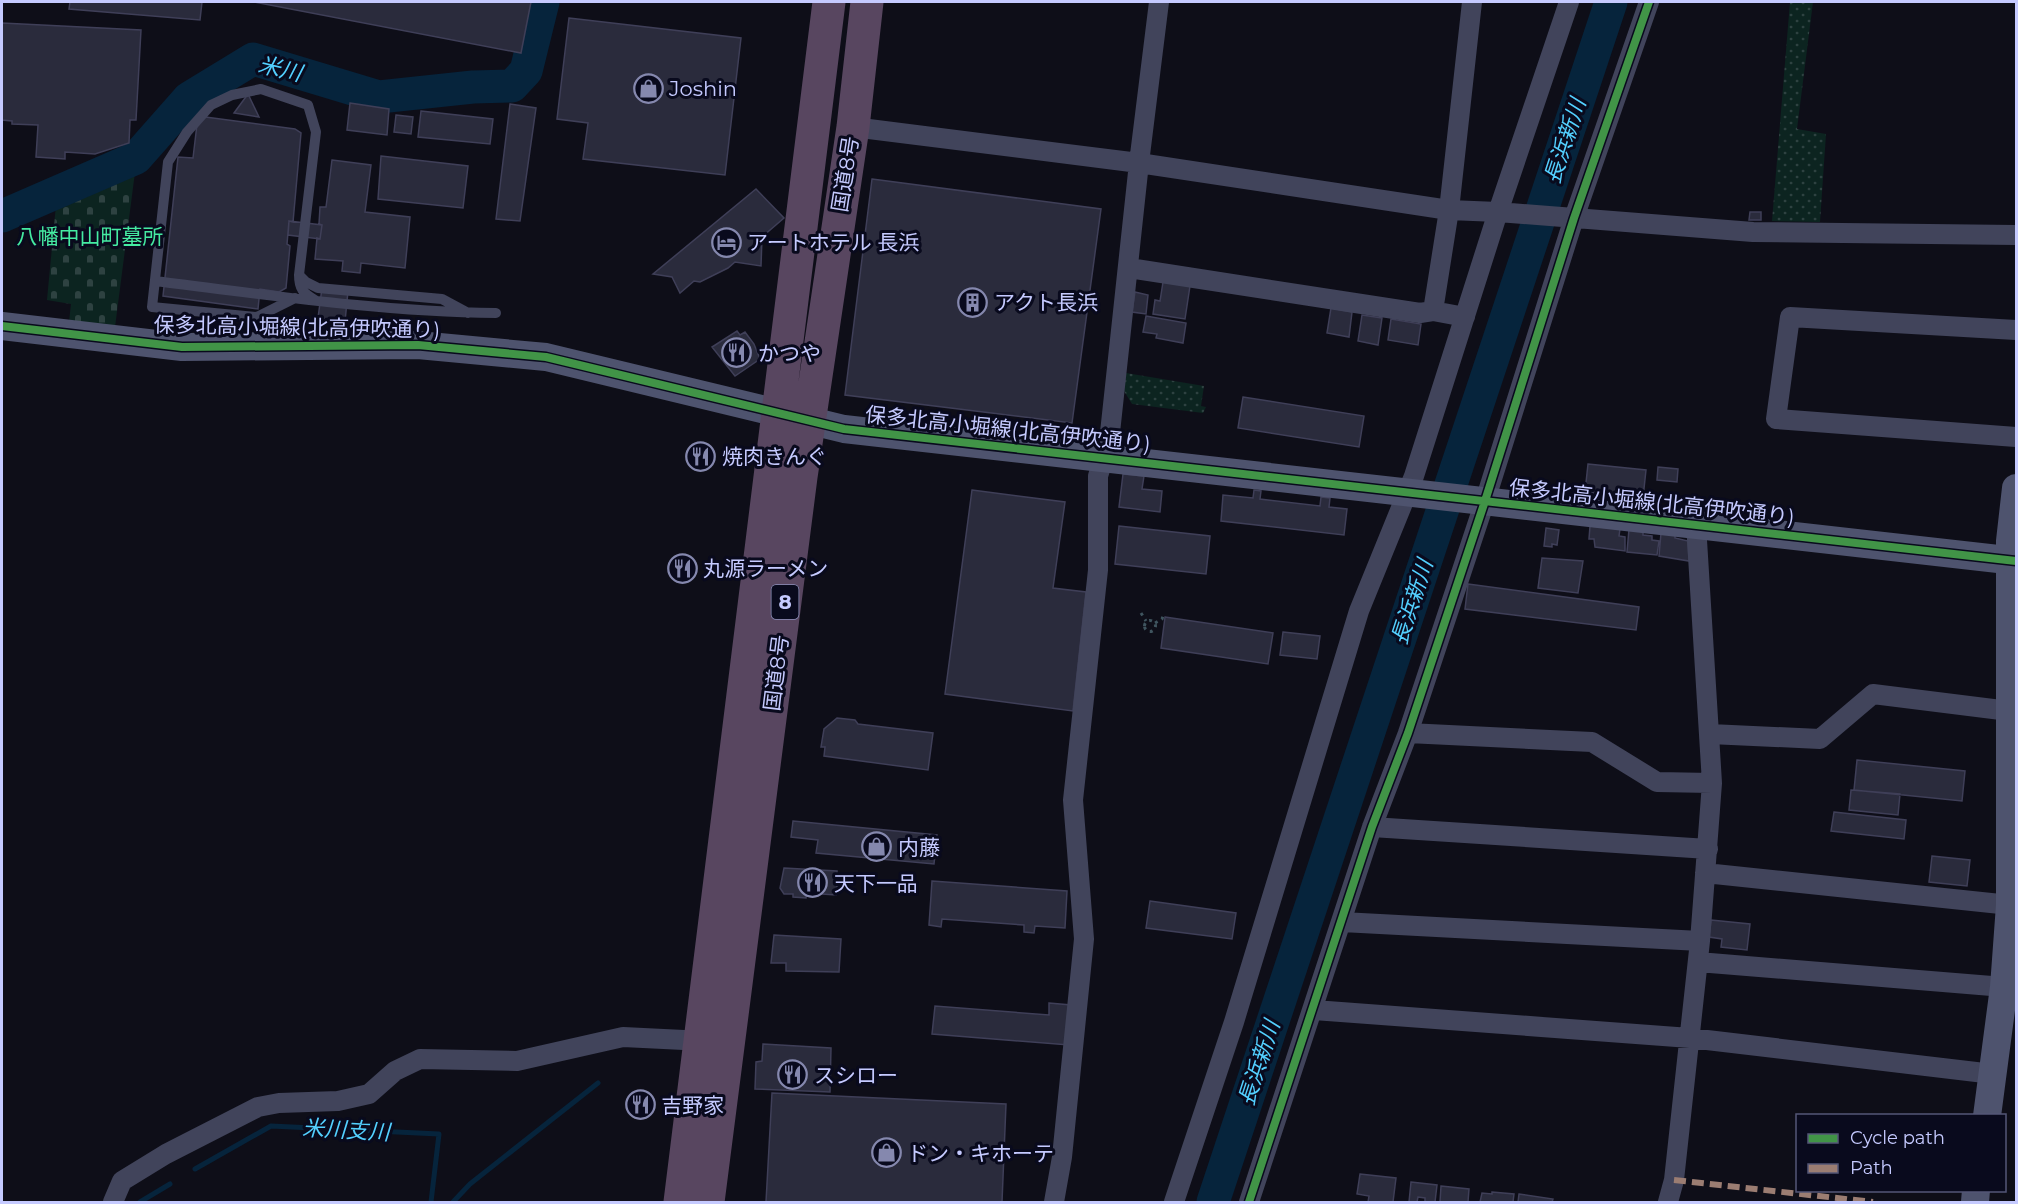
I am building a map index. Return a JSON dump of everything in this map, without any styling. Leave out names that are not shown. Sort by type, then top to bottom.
[{"type":"highway","name":"国道8号","points":[[680,1203],[829,2]]},
{"type":"highway","name":"国道8号","points":[[708,1203],[801,477],[853,127],[867,2]]},
{"type":"street","points":[[1054,1203],[1062,1157],[1084,939],[1073,800],[1098,570],[1098,476],[1109,442],[1159,2]]},
{"type":"street","points":[[1433,311],[1449,210],[1472,2]]},
{"type":"street","points":[[1174,1203],[1234,1022],[1359,611],[1411,492],[1414,476],[1502,213],[1569,2]]},
{"type":"street","points":[[1250,1203],[1372,827],[1408,733],[1569,218],[1649,2]]},
{"type":"street","points":[[853,127],[1139,163],[1449,210],[1753,232],[2016,235]]},
{"type":"street","points":[[1129,268],[1420,313],[1433,311],[1465,318]]},
{"type":"street","points":[[2016,330],[1790,317],[1776,419],[2016,437]]},
{"type":"street","name":"保多北高小堀線(北高伊吹通り)","points":[[2,326],[182,347],[418,345],[546,357],[844,429],[2014,561]]},
{"type":"street","points":[[1987,1114],[2004,987],[2010,905],[2013,796],[2009,711],[2014,561],[2010,541],[2016,488]]},
{"type":"street","points":[[1668,1203],[1674,1180],[1698,962],[1712,783],[1696,524]]},
{"type":"street","points":[[1710,734],[1820,739],[1873,694],[2009,711]]},
{"type":"street","points":[[1408,733],[1592,742],[1657,782],[1712,783]]},
{"type":"street","points":[[1372,827],[1708,849]]},
{"type":"street","points":[[1705,873],[2010,905]]},
{"type":"street","points":[[1342,922],[1700,941]]},
{"type":"street","points":[[1698,962],[2004,987]]},
{"type":"street","points":[[1314,1010],[1690,1038],[1992,1074]]},
{"type":"street","points":[[113,1203],[122,1181],[166,1154],[258,1107],[279,1103],[338,1101],[369,1094],[395,1071],[420,1059],[517,1061],[624,1037],[684,1040],[700,1044]]},
{"type":"lane","points":[[296,298],[257,317],[152,307],[168,162],[187,132],[211,105],[232,94],[261,89],[308,105],[316,132],[299,286],[304,294],[317,302]]},
{"type":"lane","points":[[299,275],[306,282],[318,288],[442,299],[468,313]]},
{"type":"lane","points":[[155,281],[317,302],[440,313],[496,314]]},
{"type":"path","points":[[1141,613],[1147,621]]},
{"type":"path","points":[[1155,623],[1163,616]]},
{"type":"path","points":[[1147,621],[1151,620],[1155,623]]},
{"type":"path","points":[[1147,621],[1145,628],[1149,631],[1155,628],[1155,623]]},
{"type":"green space","points":[[1790,2],[1813,2],[1797,129],[1826,134],[1820,222],[1772,221]]},
{"type":"green space","name":"八幡中山町墓所","points":[[135,172],[115,327],[69,322],[71,304],[47,300],[56,205],[95,186]]},
{"type":"green space","points":[[1126,373],[1204,386],[1201,406],[1206,407],[1203,413],[1132,404],[1124,391]]},
{"type":"building","points":[[70,2],[202,2],[200,20],[69,9]]},
{"type":"building","points":[[254,2],[531,2],[521,53]]},
{"type":"building","name":"Joshin","points":[[569,18],[741,38],[725,175],[583,159],[588,123],[557,119]]},
{"type":"building","points":[[2,23],[141,30],[136,120],[130,120],[129,143],[95,154],[65,152],[65,159],[36,157],[38,125],[12,124],[12,121],[2,120]]},
{"type":"building","points":[[248,94],[259,117],[234,113]]},
{"type":"building","points":[[350,103],[389,109],[387,135],[347,130]]},
{"type":"building","points":[[510,104],[536,108],[520,221],[496,219]]},
{"type":"building","points":[[421,111],[493,119],[490,144],[418,137]]},
{"type":"building","points":[[396,115],[413,117],[411,134],[394,132]]},
{"type":"building","points":[[198,116],[295,129],[301,133],[293,222],[289,221],[287,244],[290,246],[286,288],[279,292],[260,289],[258,309],[163,296],[178,157],[193,158]]},
{"type":"building","points":[[381,156],[468,166],[463,208],[378,199]]},
{"type":"building","points":[[332,160],[371,165],[365,212],[410,217],[405,268],[361,263],[360,273],[342,271],[343,261],[315,259],[317,238],[320,239],[322,225],[319,224],[320,207],[326,207]]},
{"type":"building","name":"アクト長浜","points":[[872,179],[1101,209],[1072,423],[845,395]]},
{"type":"building","name":"アートホテル 長浜","points":[[756,189],[784,218],[762,237],[761,266],[735,262],[700,282],[694,281],[680,293],[672,277],[653,274]]},
{"type":"building","points":[[1750,212],[1761,212],[1761,220],[1749,220]]},
{"type":"building","points":[[289,221],[322,225],[320,239],[288,235]]},
{"type":"building","points":[[1163,282],[1190,286],[1185,319],[1153,314],[1155,300],[1160,301]]},
{"type":"building","points":[[322,288],[348,291],[345,322],[318,318]]},
{"type":"building","points":[[1135,292],[1148,295],[1146,314],[1132,312]]},
{"type":"building","points":[[1331,308],[1352,312],[1349,337],[1327,333]]},
{"type":"building","points":[[1362,315],[1382,318],[1378,345],[1358,341]]},
{"type":"building","points":[[1146,316],[1186,323],[1183,343],[1156,338],[1157,334],[1143,332]]},
{"type":"building","points":[[1391,319],[1421,324],[1418,345],[1388,340]]},
{"type":"building","name":"かつや","points":[[737,331],[740,335],[745,332],[754,344],[760,359],[735,376],[712,347]]},
{"type":"building","points":[[1243,397],[1364,416],[1359,447],[1238,428]]},
{"type":"building","points":[[1588,464],[1646,470],[1643,498],[1585,492]]},
{"type":"building","points":[[1658,467],[1678,469],[1677,482],[1657,480]]},
{"type":"building","points":[[1123,474],[1144,476],[1142,489],[1162,491],[1160,512],[1119,507]]},
{"type":"building","points":[[972,490],[1065,502],[1053,588],[1086,592],[1073,711],[945,694]]},
{"type":"building","points":[[1254,490],[1261,491],[1260,499],[1320,506],[1321,497],[1330,498],[1329,507],[1347,509],[1344,535],[1221,521],[1223,495],[1253,498]]},
{"type":"building","points":[[1119,526],[1210,536],[1206,574],[1115,564]]},
{"type":"building","points":[[1590,526],[1620,529],[1619,536],[1625,537],[1625,551],[1595,547],[1594,539],[1589,539]]},
{"type":"building","points":[[1546,528],[1559,530],[1557,545],[1544,546]]},
{"type":"building","points":[[1629,529],[1643,531],[1643,535],[1652,536],[1652,540],[1659,541],[1657,555],[1627,552]]},
{"type":"building","points":[[1661,533],[1675,535],[1675,538],[1688,541],[1689,561],[1659,556]]},
{"type":"building","points":[[1542,558],[1583,561],[1578,593],[1538,588]]},
{"type":"building","points":[[1468,584],[1639,607],[1636,630],[1465,609]]},
{"type":"building","points":[[1165,617],[1273,633],[1268,664],[1161,648]]},
{"type":"building","points":[[1283,632],[1320,636],[1317,659],[1280,655]]},
{"type":"building","points":[[837,718],[855,720],[858,724],[933,733],[928,770],[824,756],[825,747],[821,747],[824,729]]},
{"type":"building","points":[[1857,760],[1965,771],[1962,801],[1854,790]]},
{"type":"building","points":[[1851,790],[1900,794],[1898,815],[1849,810]]},
{"type":"building","points":[[1834,812],[1906,820],[1904,839],[1831,831]]},
{"type":"building","name":"内藤","points":[[793,821],[937,835],[934,864],[816,853],[818,840],[791,837]]},
{"type":"building","points":[[1932,856],[1970,860],[1967,886],[1929,882]]},
{"type":"building","name":"天下一品","points":[[784,868],[837,871],[837,875],[845,876],[844,886],[837,886],[836,895],[806,893],[806,898],[793,897],[793,894],[784,894],[780,888]]},
{"type":"building","points":[[932,881],[1067,891],[1065,928],[1035,926],[1034,933],[1024,932],[1024,925],[942,919],[941,927],[929,925]]},
{"type":"building","points":[[1150,901],[1236,913],[1232,939],[1146,928]]},
{"type":"building","points":[[1711,920],[1750,924],[1747,950],[1721,947],[1722,939],[1709,937]]},
{"type":"building","points":[[774,935],[841,939],[839,972],[786,971],[786,963],[771,963]]},
{"type":"building","points":[[1049,1003],[1071,1005],[1069,1045],[932,1034],[935,1006],[1049,1015]]},
{"type":"building","name":"スシロー","points":[[763,1044],[831,1048],[830,1092],[755,1089],[756,1062],[762,1061]]},
{"type":"building","name":"ドン・キホーテ","points":[[772,1093],[1006,1104],[1002,1202],[766,1202]]},
{"type":"building","points":[[1360,1174],[1396,1178],[1393,1202],[1368,1202],[1369,1196],[1357,1194]]},
{"type":"building","points":[[1411,1182],[1437,1185],[1435,1202],[1425,1202],[1425,1198],[1418,1197],[1417,1202],[1409,1202]]},
{"type":"building","points":[[1441,1186],[1469,1189],[1468,1202],[1440,1202]]},
{"type":"building","points":[[1492,1192],[1514,1194],[1513,1202],[1480,1202],[1482,1193],[1492,1194]]},
{"type":"building","points":[[1519,1194],[1553,1199],[1552,1202],[1518,1202]]},
{"type":"waterway","name":"米川","points":[[2,216],[136,158],[189,98],[253,59],[379,97],[473,87],[512,86],[526,71],[543,2]]},
{"type":"waterway","name":"長浜新川","points":[[1213,1202],[1611,2]]},
{"type":"waterway","name":"米川支川","points":[[453,1202],[470,1184],[598,1083]]},
{"type":"waterway","name":"米川支川","points":[[195,1169],[271,1126],[439,1134],[431,1202]]},
{"type":"waterway","name":"米川支川","points":[[140,1202],[170,1184]]},
{"type":"marked path","points":[[1674,1180],[1873,1202]]},
{"type":"cycle path","points":[[1249,1202],[1372,827],[1408,733],[1485,501],[1574,218],[1649,2]]},
{"type":"cycle path","points":[[2,326],[182,347],[418,345],[546,357],[844,429],[2016,561]]},
{"type":"place","name":"Joshin","points":[[648,88]]},
{"type":"place","name":"アートホテル 長浜","points":[[726,242]]},
{"type":"place","name":"アクト長浜","points":[[973,302]]},
{"type":"place","name":"かつや","points":[[737,353]]},
{"type":"place","name":"焼肉きんぐ","points":[[701,456]]},
{"type":"place","name":"丸源ラーメン","points":[[682,568]]},
{"type":"place","name":"内藤","points":[[877,847]]},
{"type":"place","name":"天下一品","points":[[813,883]]},
{"type":"place","name":"スシロー","points":[[793,1075]]},
{"type":"place","name":"吉野家","points":[[640,1105]]},
{"type":"place","name":"ドン・キホーテ","points":[[886,1153]]}]
